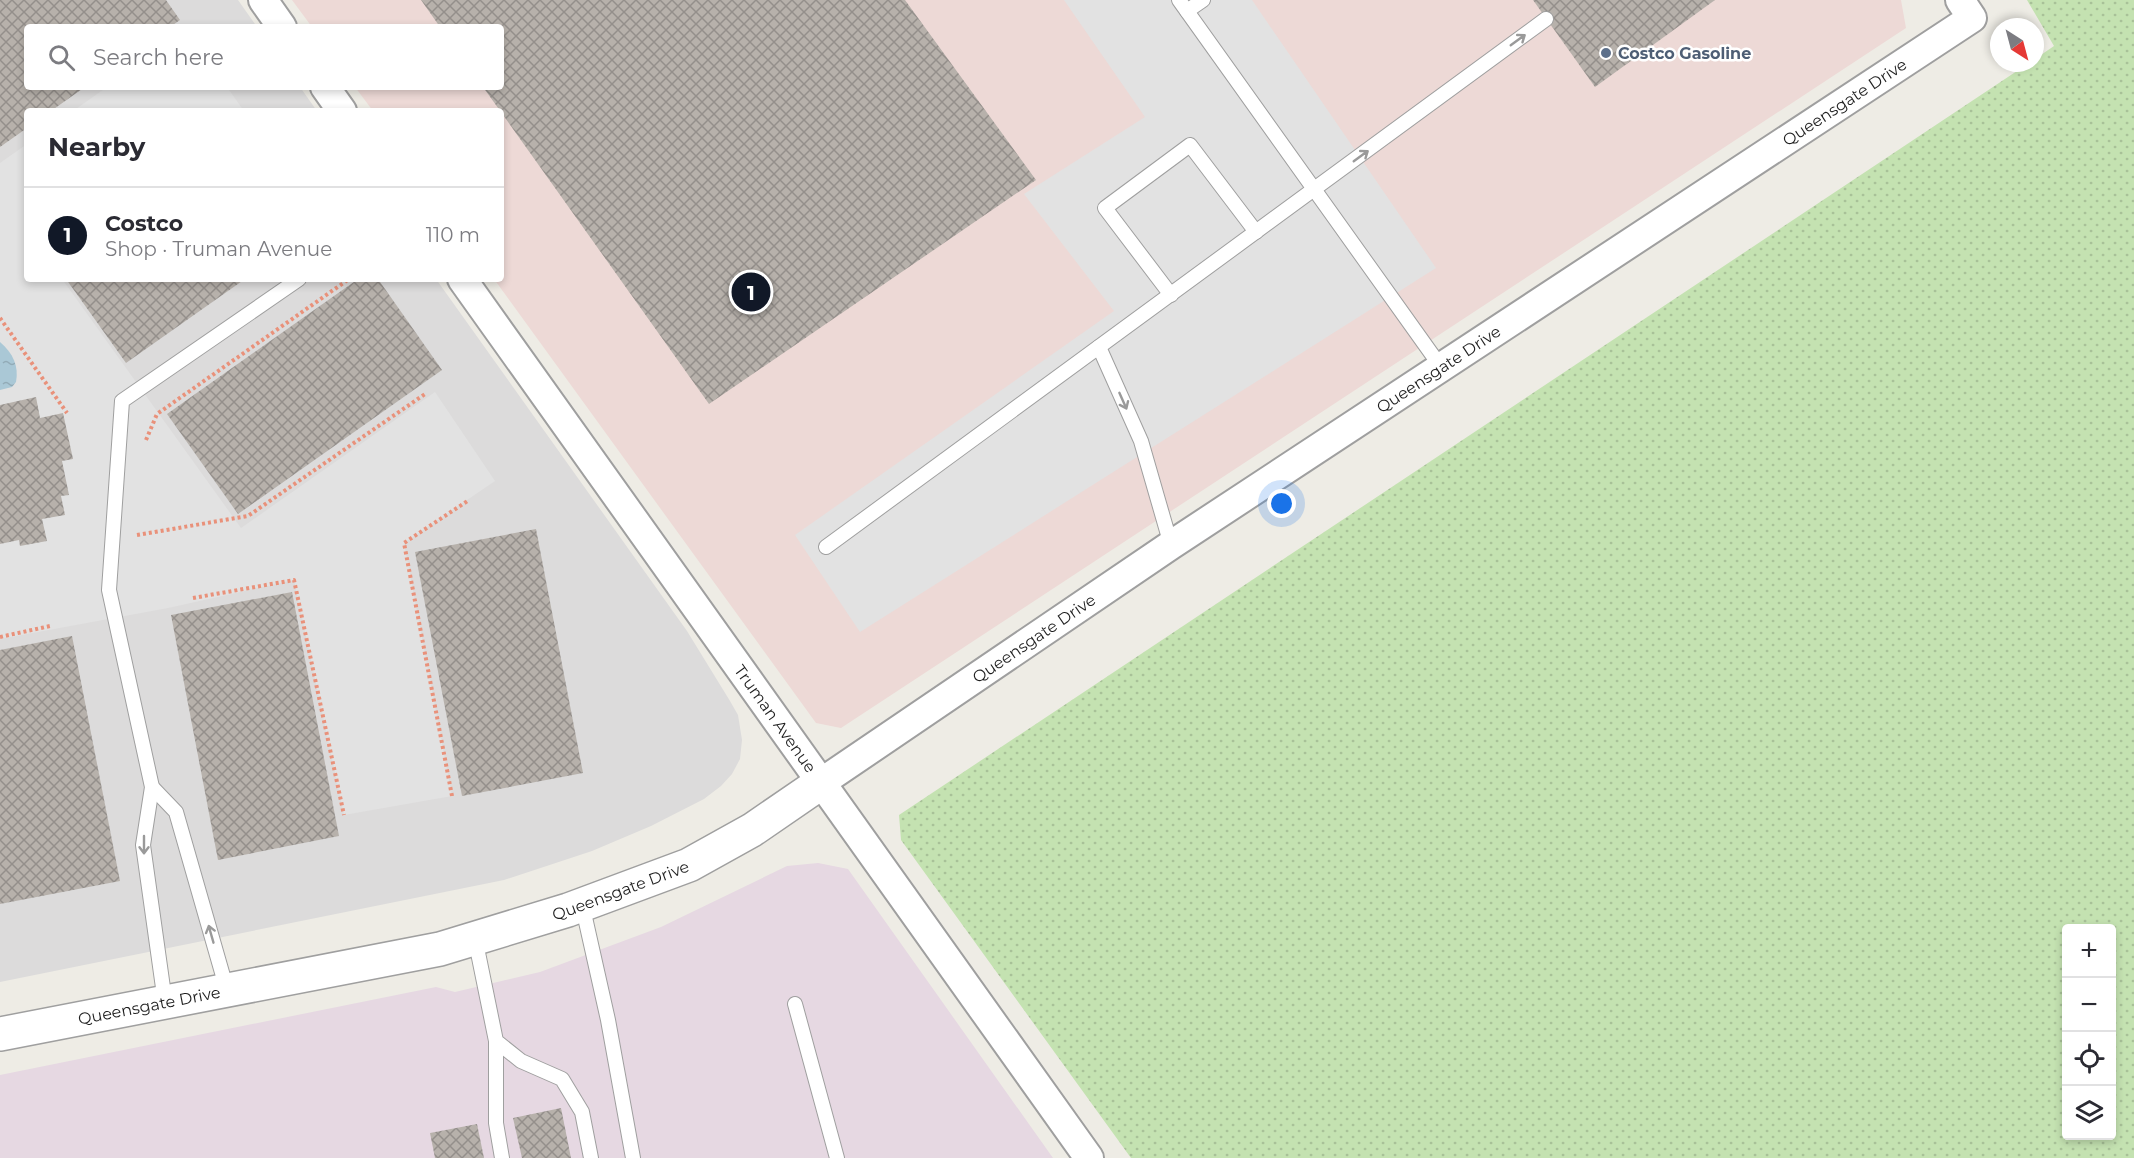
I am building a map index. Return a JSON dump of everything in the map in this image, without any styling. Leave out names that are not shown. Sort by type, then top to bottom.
[{"type":"street","points":[[262,0],[280,24]]},
{"type":"street","name":"Queensgate Drive","points":[[0,1034],[440,949],[582,904],[689,865],[752,830],[1171,545],[1440,367],[1966,9]]},
{"type":"street","points":[[327,90],[340,108]]},
{"type":"street","name":"Truman Avenue","points":[[464,282],[1089,1158]]},
{"type":"lane","points":[[1203,0],[1183,6],[1440,367]]},
{"type":"lane","points":[[826,547],[1546,19]]},
{"type":"lane","points":[[1171,295],[1105,207],[1190,144],[1256,232]]},
{"type":"lane","points":[[165,1002],[143,845],[152,787],[109,590],[122,401],[295,282]]},
{"type":"lane","points":[[1099,347],[1141,441],[1171,545]]},
{"type":"lane","points":[[152,787],[176,812],[227,990]]},
{"type":"lane","points":[[582,904],[608,1020],[633,1158]]},
{"type":"lane","points":[[476,938],[496,1041],[495,1123],[502,1158]]},
{"type":"lane","points":[[795,1004],[837,1158]]},
{"type":"lane","points":[[496,1041],[520,1061],[562,1079],[582,1112],[591,1158]]},
{"type":"path","points":[[145,443],[157,414],[345,282]]},
{"type":"path","points":[[0,318],[67,412]]},
{"type":"path","points":[[130,526],[134,536],[248,516],[425,394]]},
{"type":"path","points":[[452,796],[404,543],[468,500]]},
{"type":"path","points":[[193,598],[294,580],[344,815]]},
{"type":"path","points":[[0,637],[50,626]]},
{"type":"shaded area","points":[[0,0],[238,0],[255,24],[24,24],[24,90],[302,90],[315,108],[24,108],[24,282],[438,282],[687,631],[738,715],[742,740],[740,759],[732,774],[704,799],[651,826],[592,851],[504,880],[0,982]]},
{"type":"shaded area","points":[[292,0],[1901,0],[1906,28],[841,728],[816,723],[496,282],[504,282],[504,108],[371,108],[357,90],[504,90],[504,24],[310,24]]},
{"type":"shaded area","points":[[1064,0],[1252,0],[1436,268],[860,632],[795,535],[1114,311],[1024,194],[1145,117]]},
{"type":"shaded area","points":[[103,90],[229,90],[242,108],[77,108]]},
{"type":"shaded area","points":[[24,146],[24,282],[64,282],[241,528],[435,392],[495,481],[404,543],[452,796],[344,815],[294,580],[168,608],[0,639],[0,163]]},
{"type":"shaded area","points":[[818,863],[848,869],[1053,1158],[0,1158],[0,1075],[436,987],[455,992],[540,972],[661,927],[787,866]]},
{"type":"green space","points":[[2027,0],[2134,0],[2134,1158],[1131,1158],[901,840],[899,815],[2015,72],[2044,72],[2044,53],[2054,46],[2044,29],[2044,18],[2038,18]]},
{"type":"water","points":[[0,342],[14,360],[17,376],[12,387],[0,390]]},
{"type":"building","points":[[0,0],[166,0],[180,20],[174,24],[24,24],[24,90],[81,90],[55,108],[24,108],[24,130],[0,147]]},
{"type":"building","points":[[421,0],[905,0],[1036,180],[709,404],[504,116],[504,108],[498,108],[485,90],[504,90],[504,24],[438,24]]},
{"type":"building","name":"Costco Gasoline","points":[[1533,0],[1715,0],[1595,87]]},
{"type":"building","points":[[68,282],[241,282],[126,363]]},
{"type":"building","points":[[354,282],[380,282],[442,370],[238,514],[167,414]]},
{"type":"building","points":[[36,397],[40,418],[63,413],[73,459],[62,461],[69,495],[61,496],[65,515],[42,519],[47,541],[20,546],[19,540],[0,544],[0,405]]},
{"type":"building","points":[[536,529],[583,773],[462,796],[415,552]]},
{"type":"building","points":[[292,592],[339,836],[218,860],[171,615]]},
{"type":"building","points":[[72,636],[120,881],[0,904],[0,650]]},
{"type":"building","points":[[561,1108],[571,1158],[522,1158],[513,1118]]},
{"type":"building","points":[[477,1124],[484,1158],[435,1158],[430,1133]]},
{"type":"place","name":"Costco Gasoline","points":[[1606,53]]},
{"type":"place","name":"Costco","points":[[751,292]]}]
